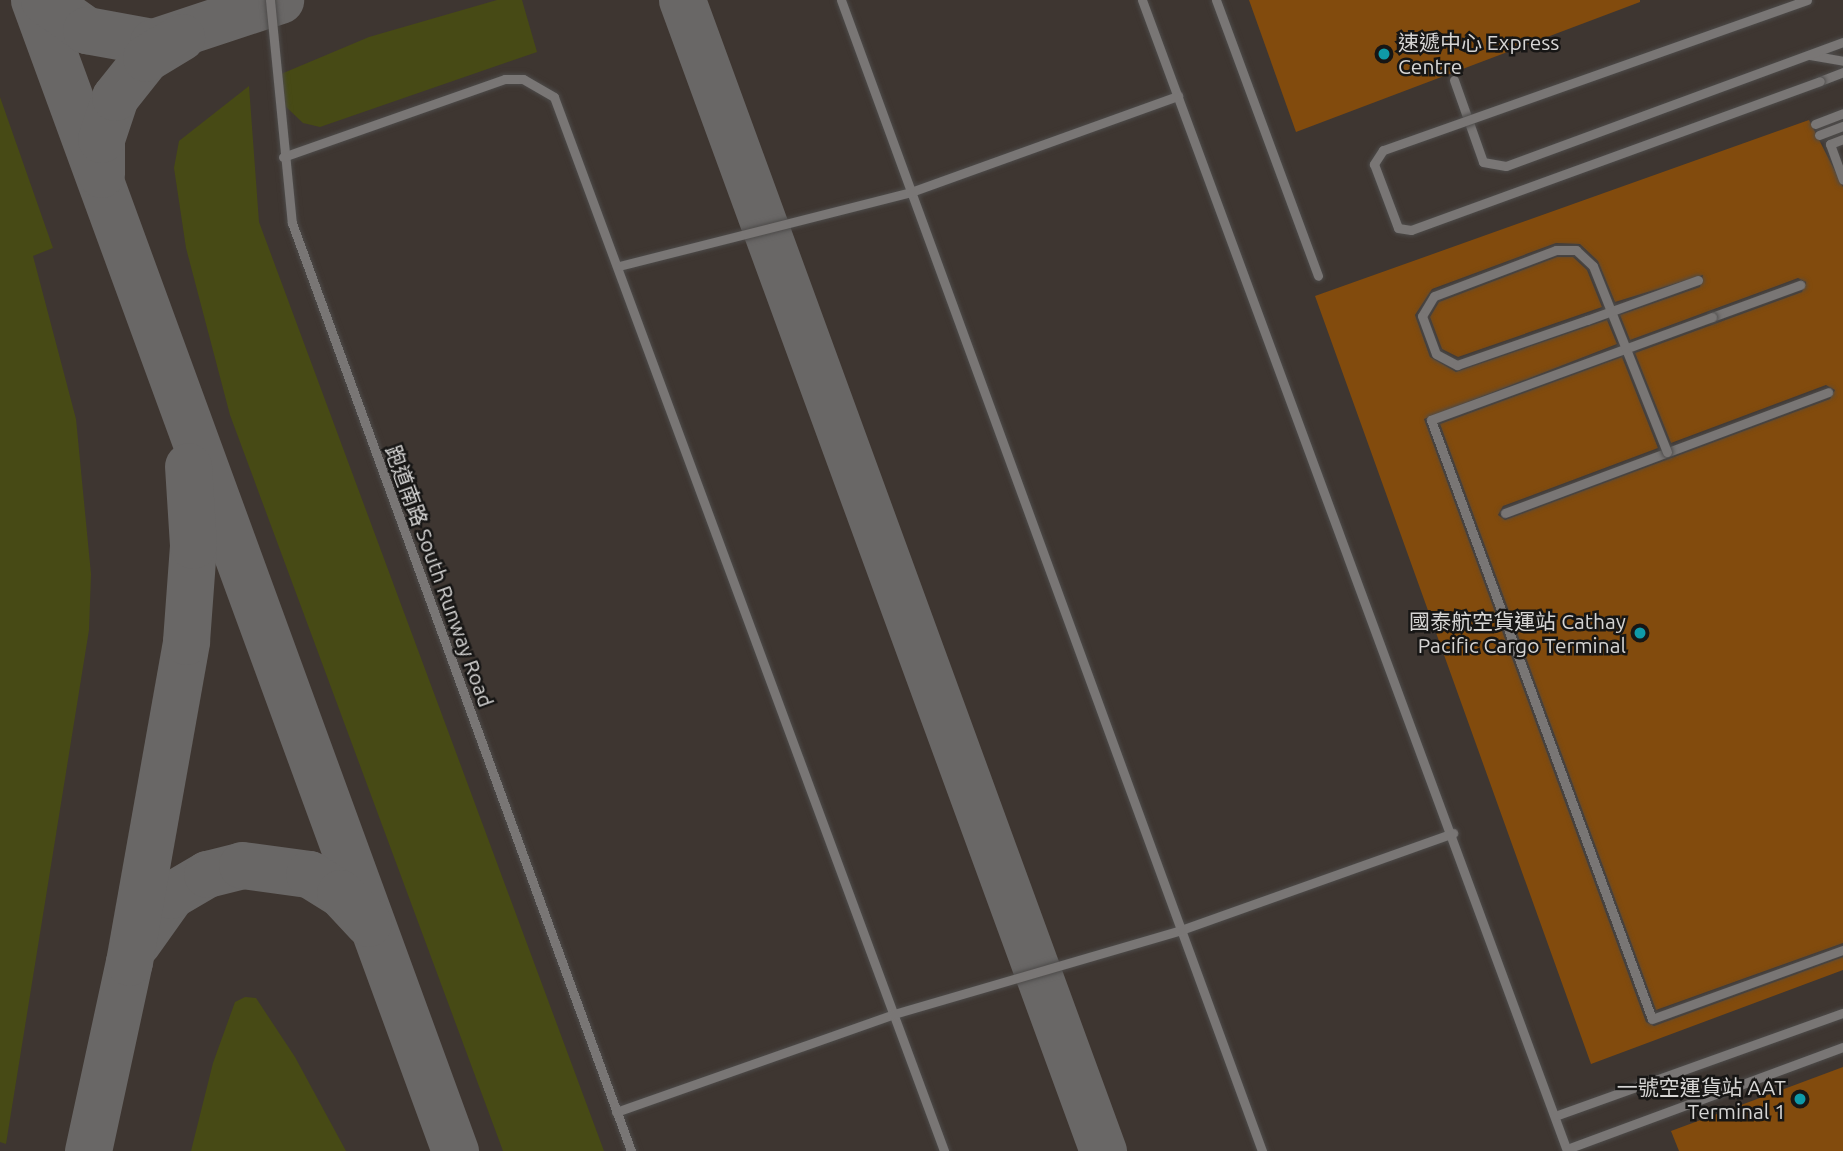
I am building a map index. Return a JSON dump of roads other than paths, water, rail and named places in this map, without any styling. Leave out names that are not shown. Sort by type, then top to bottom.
[{"type":"lane","name":"跑道南路 South Runway Road","points":[[270,0],[283,157],[292,223],[631,1151]]},
{"type":"lane","points":[[841,0],[1262,1151]]},
{"type":"lane","points":[[1142,0],[1453,833],[1567,1150],[1843,1047]]},
{"type":"lane","points":[[1216,0],[1318,276]]},
{"type":"lane","points":[[1807,0],[1383,150],[1374,164],[1398,228],[1412,230],[1843,72]]},
{"type":"lane","points":[[1454,80],[1483,162],[1506,166],[1843,42]]},
{"type":"lane","points":[[1808,55],[1843,61]]},
{"type":"lane","points":[[283,157],[505,79],[523,79],[554,97],[565,118],[944,1151]]},
{"type":"lane","points":[[619,266],[764,224],[911,192],[1178,96]]},
{"type":"lane","points":[[1815,124],[1843,113]]},
{"type":"lane","points":[[1819,135],[1843,126]]},
{"type":"lane","points":[[1843,139],[1830,144],[1843,180]]},
{"type":"lane","points":[[1667,452],[1613,316],[1608,303],[1593,266],[1576,250],[1556,250],[1424,304],[1436,354],[1457,365],[1587,320],[1600,316],[1612,312],[1698,280]]},
{"type":"lane","points":[[1800,285],[1431,420],[1652,1018],[1843,950]]},
{"type":"lane","points":[[1505,513],[1828,393]]},
{"type":"lane","points":[[616,1112],[894,1014],[1181,930],[1453,833]]},
{"type":"lane","points":[[1555,1116],[1843,1013]]},
{"type":"place","name":"速遞中心 Express Centre","points":[[1384,54]]},
{"type":"place","name":"國泰航空貨運站 Cathay Pacific Cargo Terminal","points":[[1640,633]]},
{"type":"place","name":"一號空運貨站 AAT Terminal 1","points":[[1800,1099]]}]
